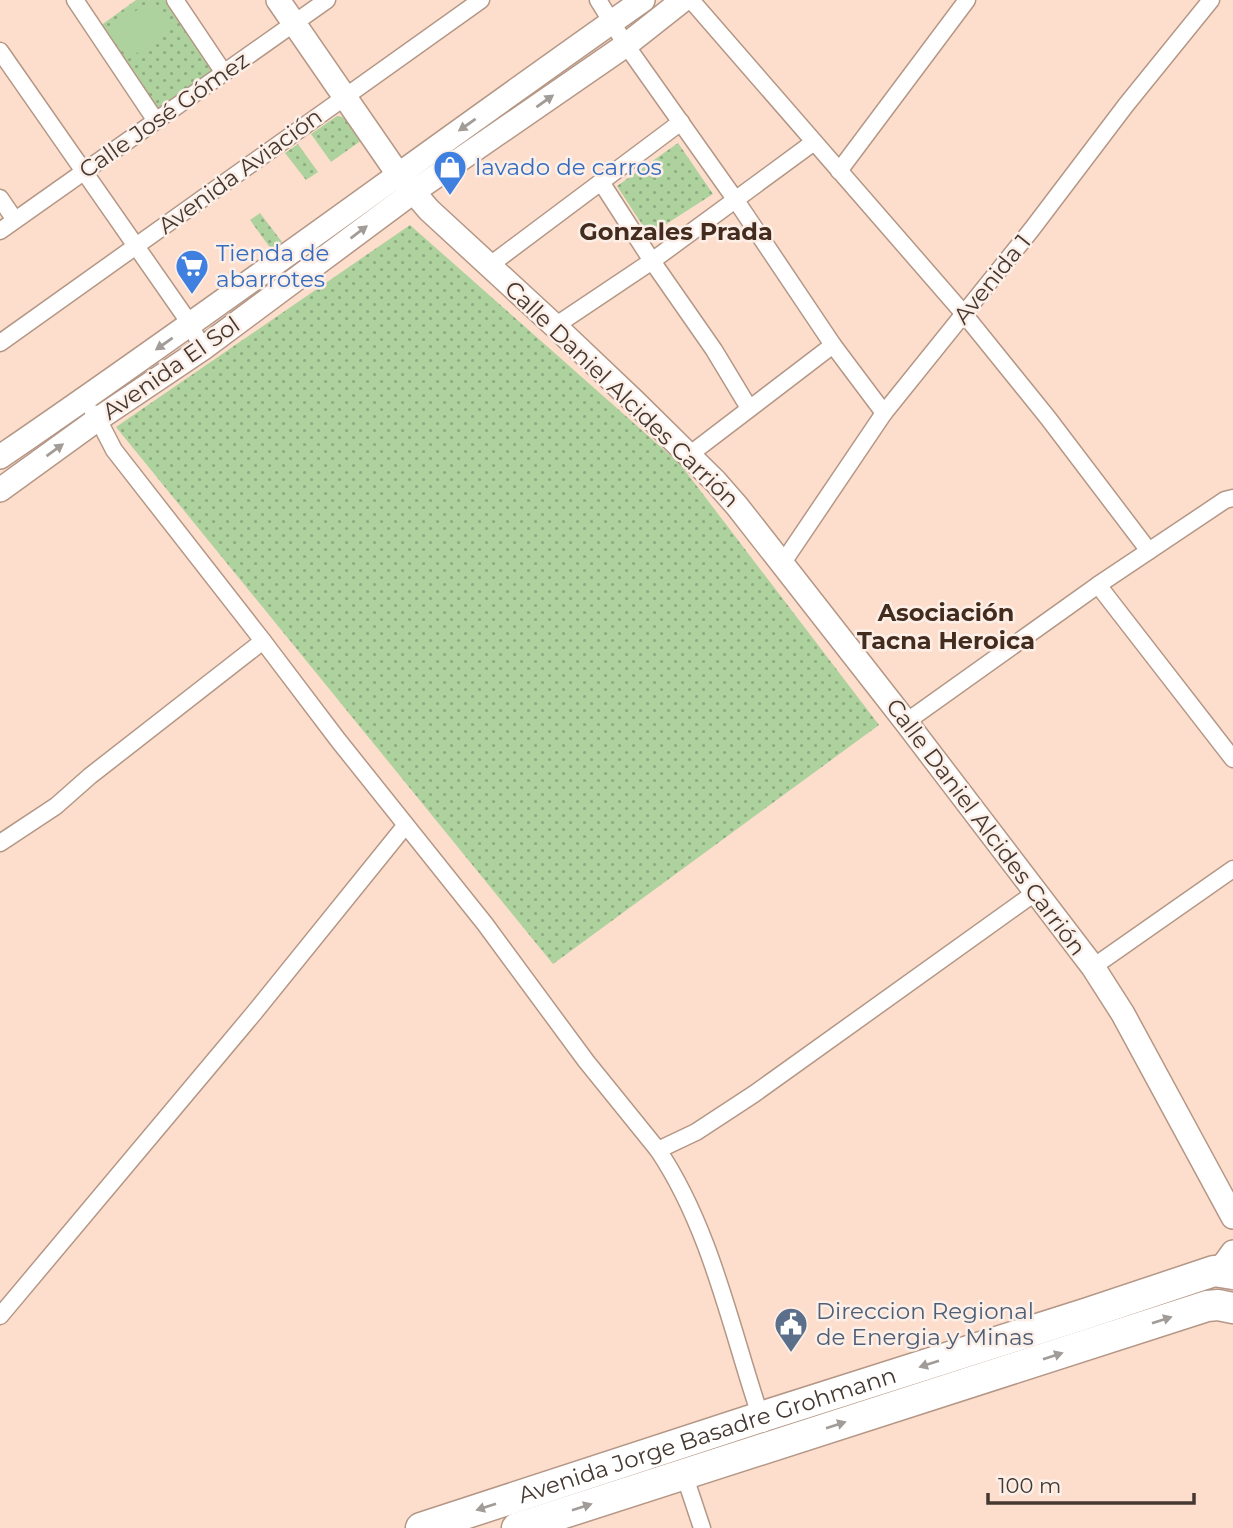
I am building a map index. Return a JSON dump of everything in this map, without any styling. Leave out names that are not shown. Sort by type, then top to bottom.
[{"type":"highway","name":"Avenida Jorge Basadre Grohmann","points":[[421,1528],[1088,1313],[1228,1265]]},
{"type":"highway","name":"Avenida Jorge Basadre Grohmann","points":[[517,1528],[1208,1306],[1233,1308]]},
{"type":"highway","points":[[1088,1313],[1097,1342]]},
{"type":"main road","name":"Calle Daniel Alcides Carrión","points":[[278,0],[398,174],[429,210],[555,326],[689,455],[737,506],[1093,967],[1123,1014],[1233,1217]]},
{"type":"main road","name":"Avenida El Sol","points":[[0,457],[191,325],[643,0]]},
{"type":"main road","name":"Avenida El Sol","points":[[0,490],[98,419],[202,349],[413,192],[626,44],[683,0]]},
{"type":"street","points":[[75,0],[156,121]]},
{"type":"street","points":[[175,0],[224,73]]},
{"type":"street","name":"Calle José Gómez","points":[[0,230],[327,0]]},
{"type":"street","name":"Avenida Aviación","points":[[0,343],[481,0]]},
{"type":"street","points":[[598,0],[833,345],[884,413]]},
{"type":"street","points":[[691,0],[964,314],[1048,418],[1149,551]]},
{"type":"street","points":[[839,171],[967,0]]},
{"type":"street","name":"Avenida 1","points":[[782,564],[884,413],[1211,0]]},
{"type":"street","points":[[0,51],[137,245],[191,325],[202,349]]},
{"type":"street","points":[[490,265],[681,122]]},
{"type":"street","points":[[555,326],[652,261],[814,142]]},
{"type":"street","points":[[601,182],[714,350],[749,408]]},
{"type":"street","points":[[0,198],[15,220]]},
{"type":"street","points":[[689,455],[833,345]]},
{"type":"street","points":[[82,401],[98,419],[114,450],[405,826],[460,892],[586,1061],[658,1150],[680,1185],[695,1219],[771,1446]]},
{"type":"street","points":[[906,722],[1098,585],[1224,500],[1233,498]]},
{"type":"street","points":[[1098,585],[1233,758]]},
{"type":"street","points":[[0,843],[56,806],[90,776],[263,641]]},
{"type":"street","points":[[0,1316],[254,1013],[405,826]]},
{"type":"street","points":[[1093,967],[1233,869]]},
{"type":"street","points":[[658,1150],[695,1132],[754,1094],[1036,892]]},
{"type":"street","points":[[675,1445],[702,1528]]},
{"type":"green space","points":[[136,0],[165,0],[216,73],[156,112],[100,26]]},
{"type":"green space","points":[[152,0],[172,29],[128,59],[108,30]]},
{"type":"green space","points":[[337,116],[346,118],[362,140],[331,162],[311,134]]},
{"type":"green space","points":[[678,143],[713,194],[649,235],[617,186]]},
{"type":"green space","points":[[298,144],[318,172],[306,180],[285,153]]},
{"type":"green space","points":[[260,213],[282,242],[271,249],[250,220]]},
{"type":"green space","points":[[410,225],[680,464],[879,725],[553,964],[116,427]]},
{"type":"place","name":"lavado de carros","points":[[450,197]]},
{"type":"place","name":"Tienda de abarrotes","points":[[192,296]]},
{"type":"place","name":"Direccion Regional de Energia y Minas","points":[[791,1354]]},
{"type":"district","name":"Gonzales Prada","points":[[676,231]]},
{"type":"district","name":"Asociación Tacna Heroica","points":[[946,626]]}]
